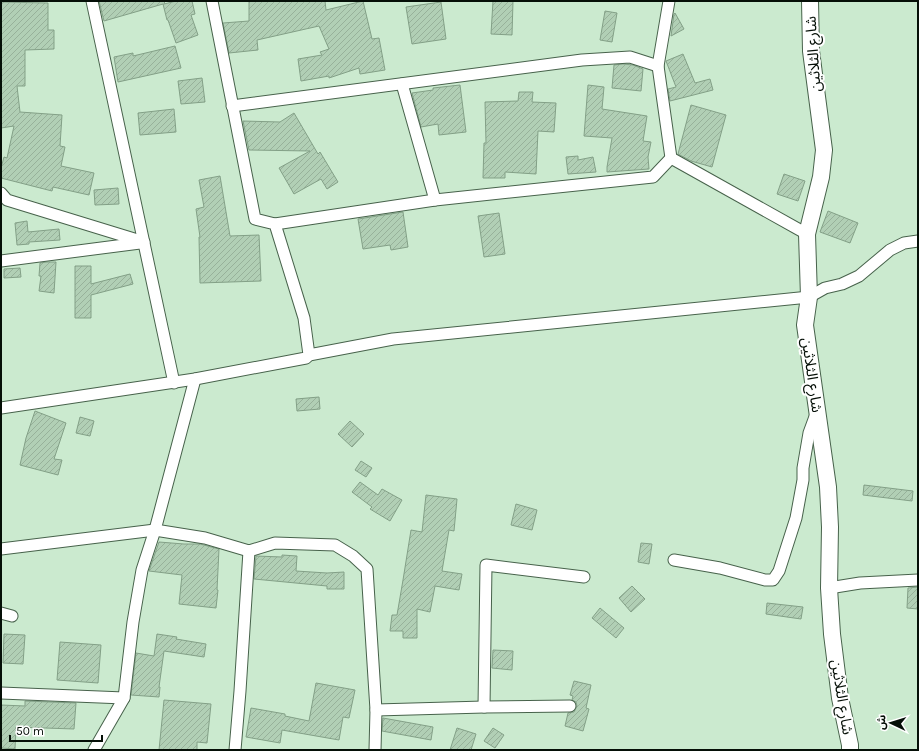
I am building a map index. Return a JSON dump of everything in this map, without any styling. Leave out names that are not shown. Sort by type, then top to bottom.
[{"type":"street","points":[[92,1],[174,383]]},
{"type":"street","points":[[212,1],[255,219],[275,224],[435,200],[652,177],[671,158]]},
{"type":"street","points":[[669,1],[658,66],[671,158]]},
{"type":"street","name":"شارع الثلاثين","points":[[810,1],[812,59],[824,150],[821,177],[807,234],[809,297],[805,325],[828,487],[830,527],[829,588],[840,698],[850,750]]},
{"type":"street","points":[[232,106],[582,60],[630,57],[658,66]]},
{"type":"street","points":[[402,84],[435,200]]},
{"type":"street","points":[[671,158],[807,234]]},
{"type":"street","points":[[1,192],[7,200],[144,242]]},
{"type":"street","points":[[275,224],[304,318],[309,354]]},
{"type":"street","points":[[1,408],[174,383],[306,358],[309,354],[393,339],[809,297],[825,288],[842,284],[859,276],[890,250],[904,243],[918,241]]},
{"type":"street","points":[[1,261],[144,242]]},
{"type":"street","points":[[94,750],[124,698],[133,622],[142,570],[155,530],[195,379]]},
{"type":"street","points":[[674,560],[720,568],[765,580],[773,580],[779,571],[796,518],[809,433],[817,409]]},
{"type":"street","points":[[1,549],[155,530],[205,538],[249,551],[274,543],[335,545],[353,556],[367,569],[376,710],[375,750]]},
{"type":"street","points":[[235,750],[249,551]]},
{"type":"street","points":[[484,706],[486,565],[584,577]]},
{"type":"street","points":[[829,588],[860,583],[918,580]]},
{"type":"street","points":[[1,613],[12,616]]},
{"type":"street","points":[[1,693],[124,698]]},
{"type":"street","points":[[376,710],[484,706],[570,706]]},
{"type":"building","points":[[99,1],[165,1],[164,4],[176,1],[192,1],[195,14],[191,15],[198,35],[176,43],[167,20],[163,4],[104,21]]},
{"type":"building","points":[[249,1],[325,1],[326,10],[363,1],[372,39],[379,38],[385,70],[360,74],[359,68],[329,78],[329,76],[301,81],[298,59],[322,55],[320,52],[329,49],[319,26],[257,40],[258,50],[229,53],[223,23],[249,21]]},
{"type":"building","points":[[493,1],[513,1],[512,35],[491,34]]},
{"type":"building","points":[[1,2],[48,3],[48,30],[54,30],[54,49],[25,50],[25,86],[17,86],[20,112],[62,115],[60,146],[65,147],[61,166],[94,173],[89,195],[53,187],[52,191],[1,178],[1,168],[4,157],[7,158],[14,126],[1,128]]},
{"type":"building","points":[[441,2],[446,39],[412,44],[406,7]]},
{"type":"building","points":[[605,11],[617,13],[612,42],[600,40]]},
{"type":"building","points":[[675,13],[684,29],[671,36],[674,14]]},
{"type":"building","points":[[175,46],[181,68],[118,82],[114,57],[133,53],[133,56]]},
{"type":"building","points":[[683,54],[695,83],[710,79],[713,90],[670,101],[668,89],[676,87],[666,61]]},
{"type":"building","points":[[614,65],[633,65],[643,69],[641,91],[612,88]]},
{"type":"building","points":[[202,78],[205,102],[181,104],[178,81]]},
{"type":"building","points":[[460,85],[466,132],[439,135],[438,124],[421,127],[412,93],[433,90],[433,88]]},
{"type":"building","points":[[588,85],[604,87],[602,109],[647,116],[643,141],[651,142],[648,157],[649,169],[607,172],[612,138],[584,136]]},
{"type":"building","points":[[519,92],[533,92],[532,102],[556,103],[554,132],[538,131],[536,174],[505,172],[505,178],[483,178],[484,143],[486,143],[485,102],[518,101]]},
{"type":"building","points":[[691,105],[726,115],[712,167],[691,161],[678,154]]},
{"type":"building","points":[[174,109],[176,132],[140,135],[138,113]]},
{"type":"building","points":[[294,113],[318,154],[320,152],[338,182],[327,189],[321,179],[294,194],[279,168],[310,151],[249,150],[243,121],[280,122]]},
{"type":"building","points":[[578,156],[578,160],[593,157],[596,172],[568,174],[566,157]]},
{"type":"building","points":[[784,174],[805,181],[798,201],[777,194]]},
{"type":"building","points":[[220,176],[230,236],[259,235],[261,281],[200,283],[200,237],[196,209],[204,207],[199,180]]},
{"type":"building","points":[[118,188],[119,204],[95,205],[94,190]]},
{"type":"building","points":[[828,211],[858,223],[850,243],[820,232]]},
{"type":"building","points":[[403,212],[408,247],[391,250],[390,245],[363,249],[358,219]]},
{"type":"building","points":[[499,213],[505,254],[484,257],[478,216]]},
{"type":"building","points":[[27,221],[28,232],[59,229],[60,240],[29,242],[29,244],[17,245],[15,223]]},
{"type":"building","points":[[56,262],[54,293],[39,291],[41,276],[39,276],[40,263]]},
{"type":"building","points":[[75,266],[91,266],[91,284],[130,274],[133,284],[91,295],[91,318],[75,318]]},
{"type":"building","points":[[20,268],[21,277],[4,278],[4,269]]},
{"type":"building","points":[[319,397],[320,409],[297,411],[296,399]]},
{"type":"building","points":[[35,411],[66,423],[54,459],[62,460],[58,475],[20,465],[26,438]]},
{"type":"building","points":[[80,417],[94,421],[90,436],[76,433]]},
{"type":"building","points":[[350,421],[364,434],[352,447],[338,434]]},
{"type":"building","points":[[361,461],[372,468],[366,477],[355,470]]},
{"type":"building","points":[[360,482],[378,495],[382,489],[402,500],[390,521],[370,509],[372,507],[352,492]]},
{"type":"building","points":[[864,485],[913,491],[912,501],[863,495]]},
{"type":"building","points":[[426,495],[457,499],[454,531],[449,530],[442,571],[462,574],[459,590],[435,586],[430,612],[417,609],[417,638],[403,638],[403,631],[390,631],[392,615],[397,615],[411,530],[422,532]]},
{"type":"building","points":[[516,504],[537,510],[532,530],[511,525]]},
{"type":"building","points":[[159,542],[200,544],[219,549],[216,608],[179,604],[182,575],[149,571]]},
{"type":"building","points":[[641,543],[652,544],[649,564],[638,562]]},
{"type":"building","points":[[282,555],[297,556],[296,571],[327,573],[344,572],[344,589],[327,589],[327,586],[254,579],[256,556],[282,557]]},
{"type":"building","points":[[632,586],[645,599],[631,612],[619,598]]},
{"type":"building","points":[[918,587],[918,609],[907,608],[908,588]]},
{"type":"building","points":[[767,603],[803,607],[801,619],[766,614]]},
{"type":"building","points":[[600,608],[624,628],[616,638],[592,618]]},
{"type":"building","points":[[4,634],[25,635],[23,664],[3,663]]},
{"type":"building","points":[[157,634],[206,644],[204,657],[164,651],[159,697],[131,695],[136,653],[154,656]]},
{"type":"building","points":[[60,642],[101,645],[98,683],[57,680]]},
{"type":"building","points":[[493,650],[513,651],[512,670],[492,668]]},
{"type":"building","points":[[574,681],[591,685],[586,708],[589,709],[583,731],[565,726],[568,713],[574,712],[577,706],[576,702],[572,700],[573,696],[570,695]]},
{"type":"building","points":[[316,683],[355,690],[349,718],[343,717],[339,740],[282,730],[280,743],[246,737],[251,708],[285,714],[285,716],[309,721]]},
{"type":"building","points":[[164,700],[211,704],[207,743],[197,742],[197,750],[159,750]]},
{"type":"building","points":[[25,701],[76,703],[74,729],[16,727],[15,749],[1,748],[1,705],[25,706]]},
{"type":"building","points":[[383,718],[433,727],[431,740],[382,731]]},
{"type":"building","points":[[457,728],[476,734],[471,750],[450,750]]},
{"type":"building","points":[[493,728],[504,735],[495,748],[484,741]]}]
